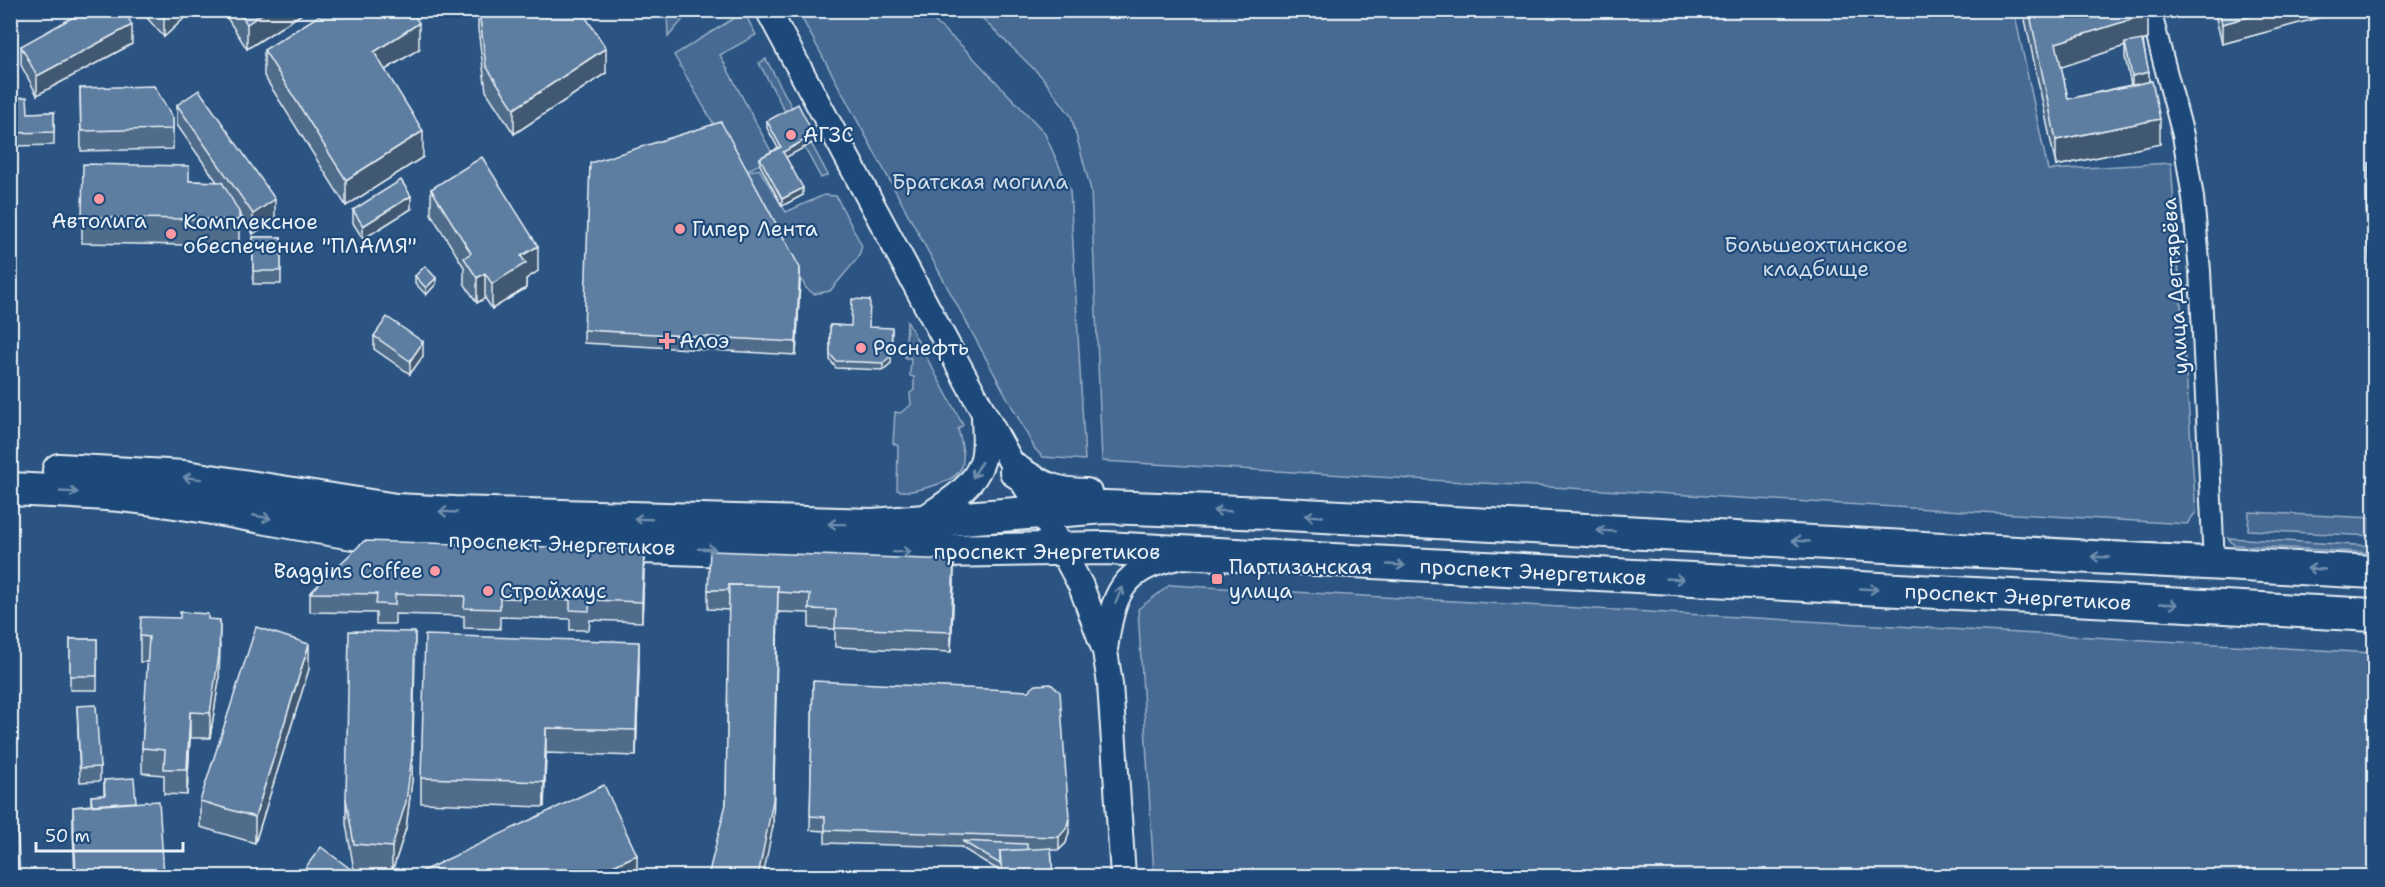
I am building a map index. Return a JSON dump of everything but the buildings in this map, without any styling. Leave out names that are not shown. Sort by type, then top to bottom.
[{"type":"main road","name":"проспект Энергетиков","points":[[10,468],[185,477],[396,510],[873,525],[1105,507],[2374,572]]},
{"type":"main road","points":[[1016,471],[1036,484],[1064,495],[1155,498],[1177,510]]},
{"type":"main road","name":"проспект Энергетиков","points":[[10,489],[120,495],[226,511],[334,532],[395,538],[826,553],[1105,548],[2374,615]]},
{"type":"street","points":[[768,10],[984,413],[1081,586],[1105,651],[1110,684],[1123,876]]},
{"type":"street","name":"улица Дегтярёва","points":[[2150,10],[2183,135],[2193,198],[2200,271],[2214,563]]},
{"type":"street","points":[[917,523],[963,490],[976,474],[982,461],[984,413]]},
{"type":"street","points":[[1105,651],[1109,622],[1125,582],[1141,568],[1162,560],[1191,554]]},
{"type":"green space","points":[[667,11],[690,11],[668,37]]},
{"type":"green space","name":"Братская могила","points":[[798,11],[923,11],[964,48],[1044,132],[1070,190],[1085,460],[1043,457],[1035,449]]},
{"type":"green space","name":"Большеохтинское кладбище","points":[[975,11],[2014,11],[2048,170],[2171,163],[2196,512],[2187,524],[1102,461],[1091,190],[1071,116],[1042,77]]},
{"type":"green space","points":[[744,12],[756,35],[720,55],[774,157],[742,173],[674,55]]},
{"type":"green space","points":[[766,59],[828,175],[821,178],[759,63]]},
{"type":"green space","points":[[759,169],[786,212],[824,195],[836,196],[862,246],[858,258],[830,291],[814,294],[806,288],[746,177],[750,171]]},
{"type":"green space","points":[[907,321],[963,425],[958,429],[963,460],[958,473],[942,483],[913,491],[897,490],[898,446],[893,443],[895,412],[900,413],[911,405],[910,393],[914,390],[914,377],[910,376],[911,358],[905,358]]},
{"type":"green space","points":[[2249,512],[2374,518],[2374,536],[2248,530]]},
{"type":"green space","points":[[2228,538],[2374,546],[2374,553],[2234,545]]},
{"type":"green space","points":[[1170,585],[2374,653],[2374,876],[1154,876],[1138,609]]},
{"type":"place","name":"АГЗС","points":[[791,135]]},
{"type":"place","name":"Автолига","points":[[99,199]]},
{"type":"place","name":"Гипер Лента","points":[[680,229]]},
{"type":"place","name":"Комплексное обеспечение \"ПЛАМЯ\"","points":[[171,234]]},
{"type":"place","name":"Алоэ","points":[[667,341]]},
{"type":"place","name":"Роснефть","points":[[861,348]]},
{"type":"place","name":"Baggins Coffee","points":[[435,571]]},
{"type":"place","name":"Партизанская улица","points":[[1217,579]]},
{"type":"place","name":"Стройхаус","points":[[488,591]]}]
